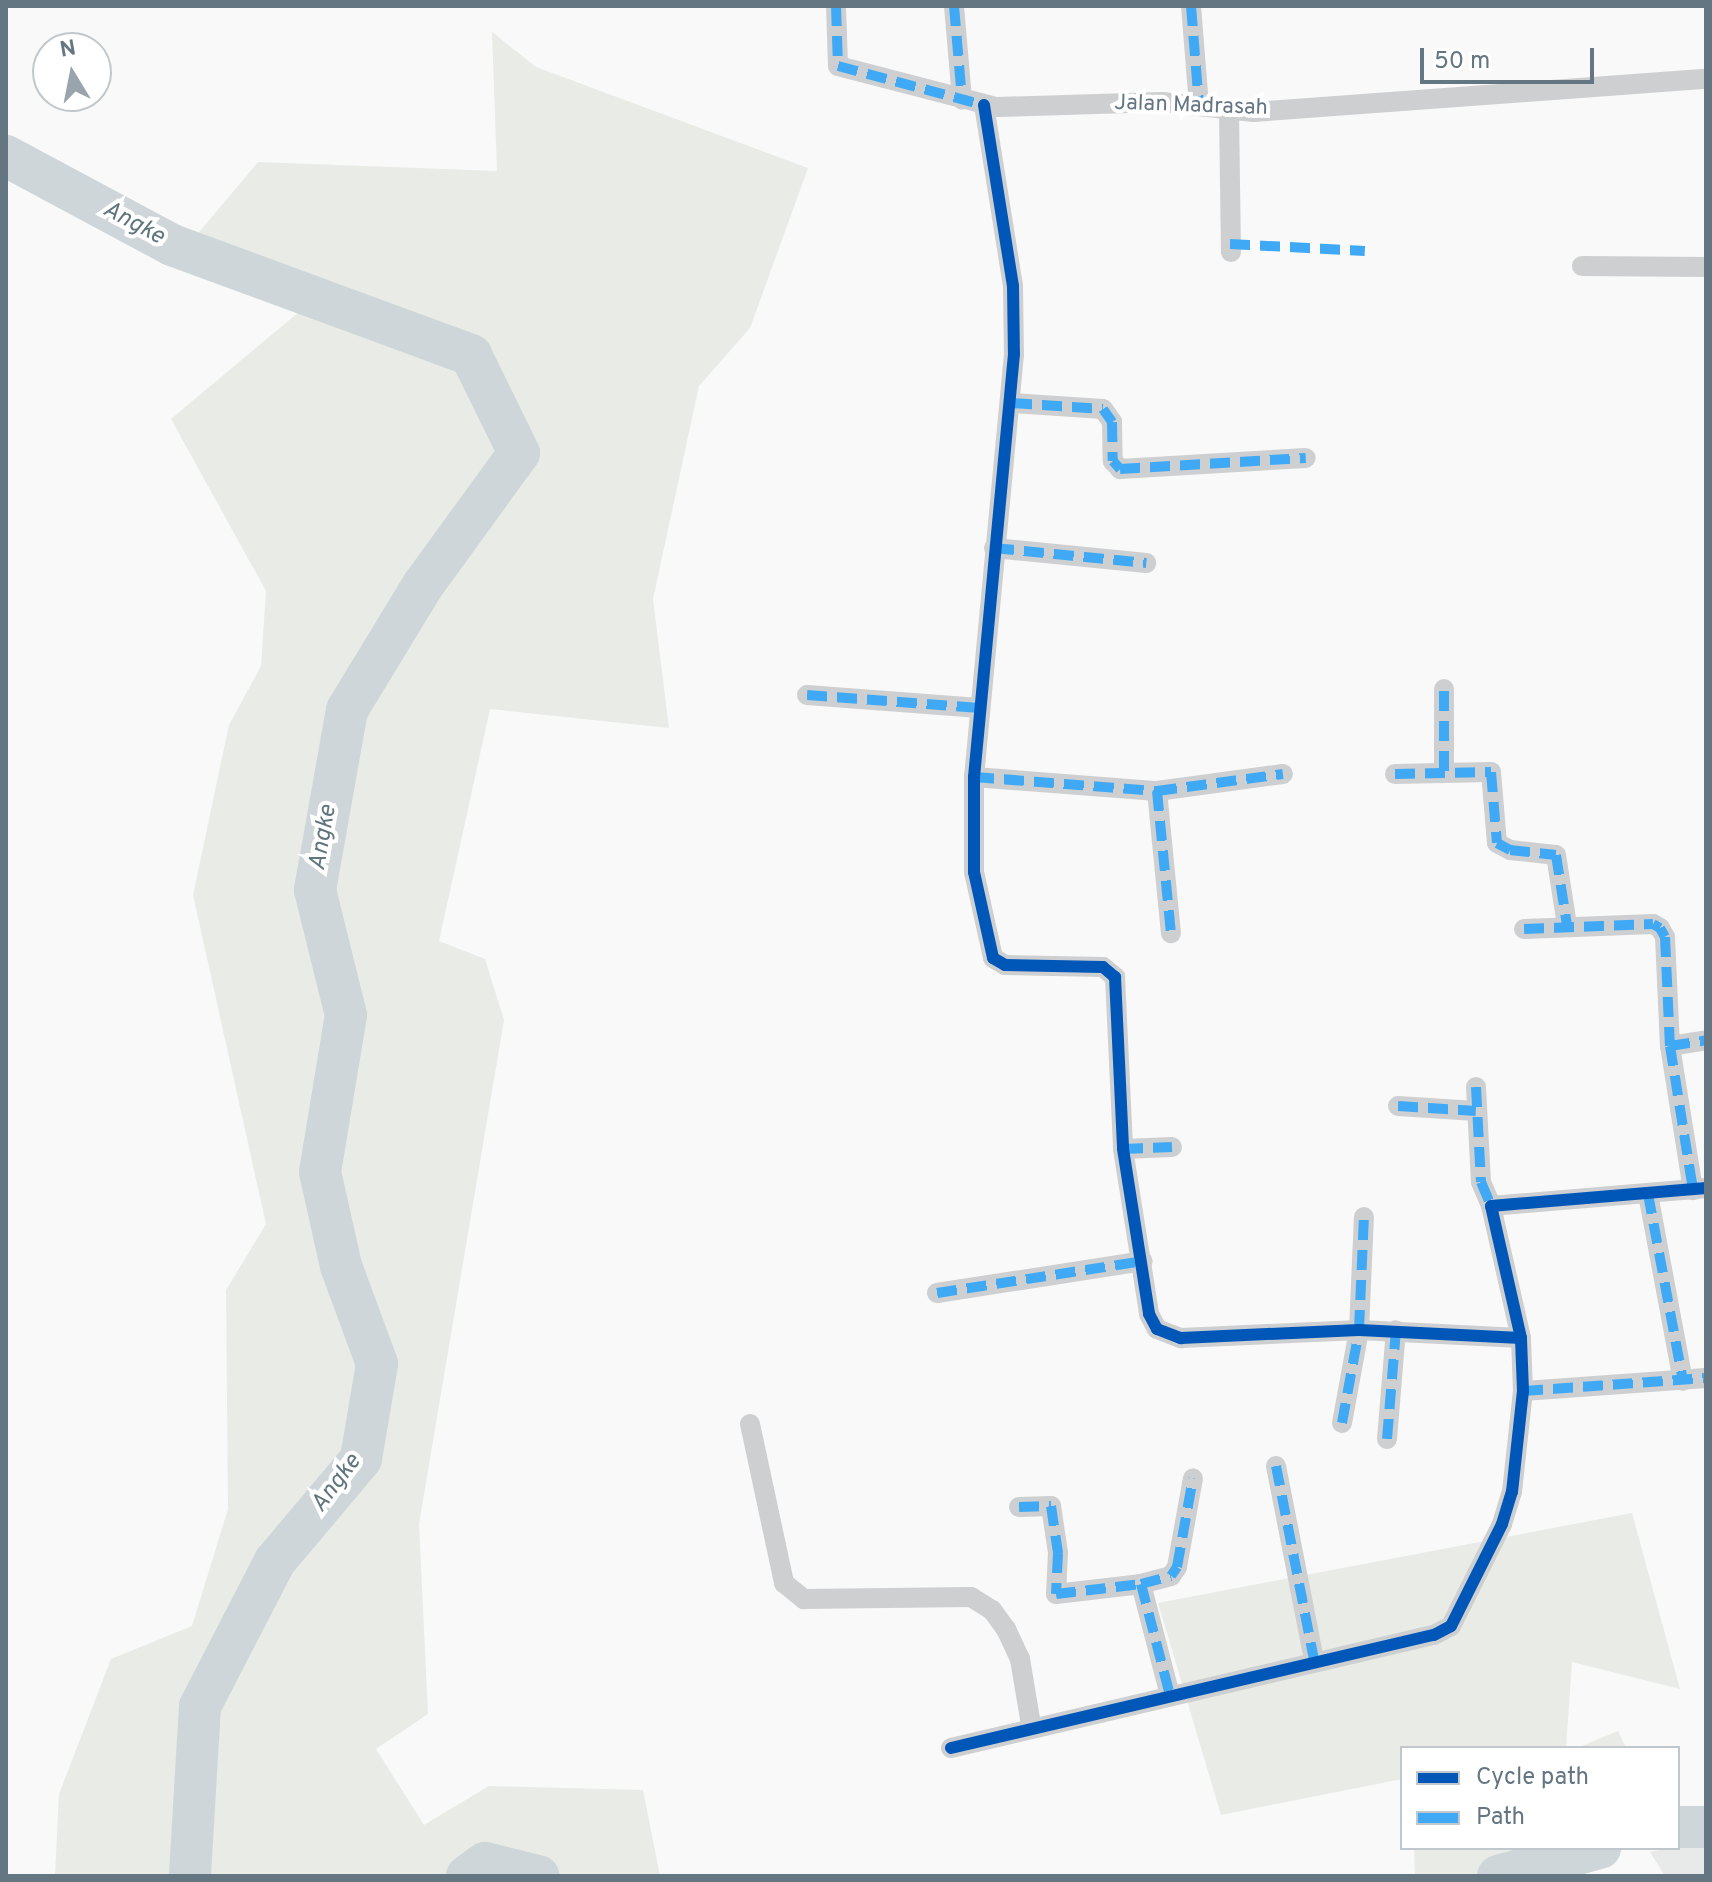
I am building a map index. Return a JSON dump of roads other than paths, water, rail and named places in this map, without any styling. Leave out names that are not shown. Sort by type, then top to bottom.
[{"type":"street","name":"Jalan Madrasah","points":[[836,6],[838,66],[984,105],[1199,105],[1229,111],[1706,79]]},
{"type":"street","points":[[954,6],[962,100]]},
{"type":"street","points":[[1191,6],[1199,105]]},
{"type":"street","points":[[984,105],[1013,286],[1012,403],[994,548],[974,777],[974,872],[993,958],[1005,965],[1103,967],[1115,977],[1123,1149],[1149,1314],[1166,1336],[1396,1330],[1521,1338]]},
{"type":"street","points":[[1229,111],[1231,252]]},
{"type":"street","points":[[1582,266],[1706,267]]},
{"type":"street","points":[[1012,403],[1103,409],[1112,422],[1113,461],[1120,469],[1306,458]]},
{"type":"street","points":[[994,548],[1146,563]]},
{"type":"street","points":[[1444,689],[1444,771]]},
{"type":"street","points":[[807,695],[980,708]]},
{"type":"street","points":[[1395,774],[1491,772],[1497,843],[1510,850],[1556,855],[1567,925]]},
{"type":"street","points":[[974,777],[1157,791],[1283,774]]},
{"type":"street","points":[[1157,791],[1171,933]]},
{"type":"street","points":[[1491,1206],[1699,1189],[1670,1046],[1665,937],[1660,928],[1653,924],[1524,929]]},
{"type":"street","points":[[1670,1046],[1706,1040]]},
{"type":"street","points":[[951,1748],[1031,1725],[1314,1659],[1434,1635],[1451,1626],[1502,1524],[1512,1492],[1523,1391],[1521,1338],[1491,1206],[1481,1182],[1476,1087]]},
{"type":"street","points":[[1398,1106],[1476,1111]]},
{"type":"street","points":[[1123,1149],[1172,1147]]},
{"type":"street","points":[[1648,1194],[1683,1381]]},
{"type":"street","points":[[1342,1423],[1359,1330],[1364,1217]]},
{"type":"street","points":[[937,1293],[1143,1261]]},
{"type":"street","points":[[1387,1439],[1396,1330]]},
{"type":"street","points":[[1523,1391],[1706,1378]]},
{"type":"street","points":[[750,1424],[784,1583],[804,1599],[971,1597],[992,1610],[1006,1629],[1020,1659],[1031,1725]]},
{"type":"street","points":[[1276,1466],[1314,1659]]},
{"type":"street","points":[[1019,1507],[1051,1506],[1058,1553],[1056,1594],[1141,1584],[1171,1576],[1177,1567],[1193,1478]]},
{"type":"street","points":[[1141,1584],[1170,1695]]},
{"type":"waterway","name":"Angke","points":[[6,156],[172,245],[471,355],[519,453],[423,585],[347,710],[315,890],[346,1015],[320,1172],[341,1266],[377,1364],[361,1459],[275,1561],[200,1706],[190,1876]]},
{"type":"waterway","name":"Angke","points":[[1680,1827],[1706,1827]]},
{"type":"waterway","name":"Angke","points":[[1498,1876],[1593,1850]]},
{"type":"waterway","name":"Angke","points":[[467,1876],[485,1863],[538,1876]]}]
